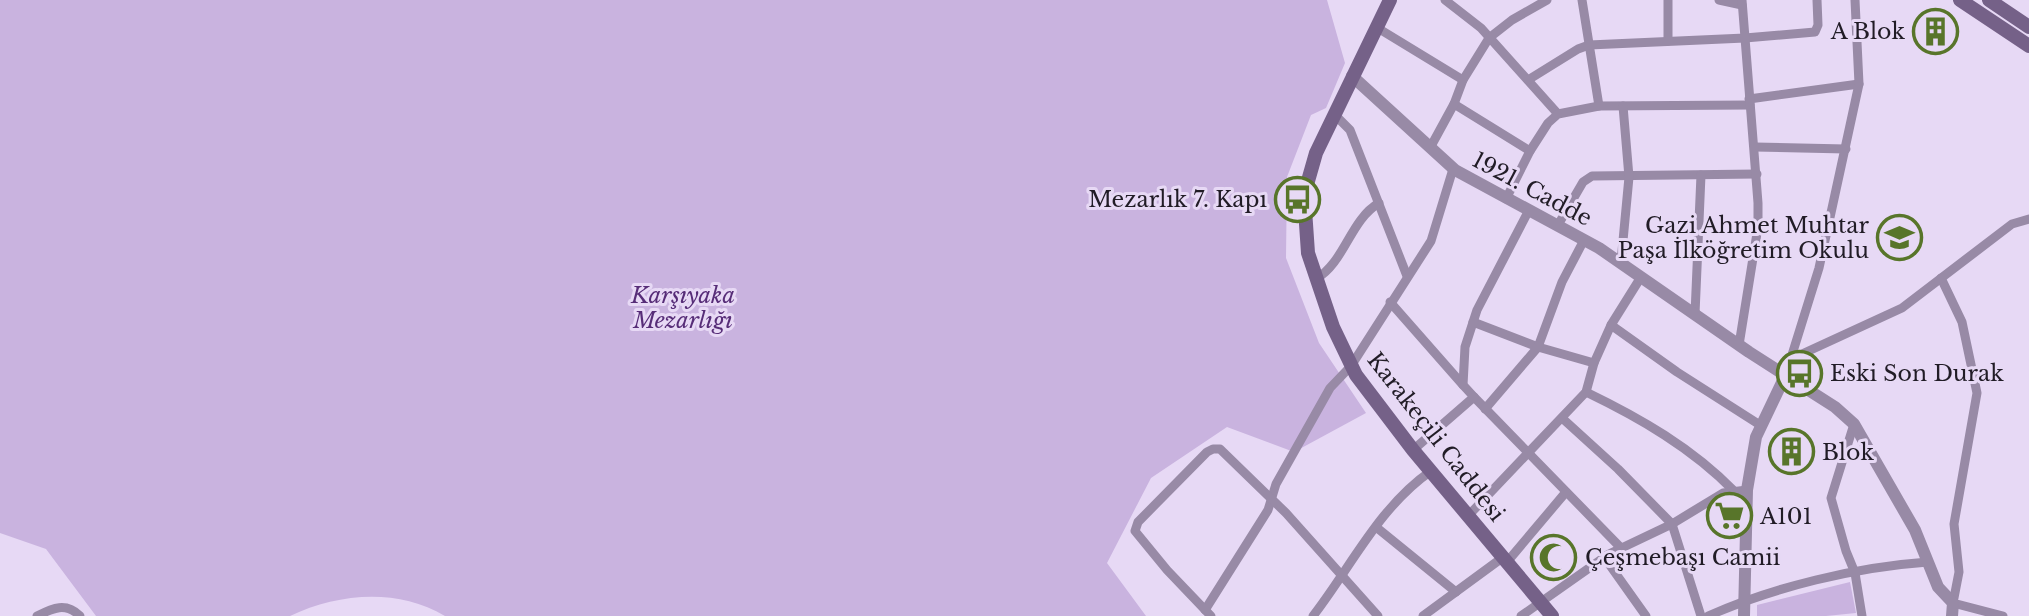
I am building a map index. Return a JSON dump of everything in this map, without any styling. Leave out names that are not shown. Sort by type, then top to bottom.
[{"type":"main road","name":"Karakeçili Caddesi","points":[[1390,0],[1316,153],[1304,195],[1308,253],[1351,366],[1413,450],[1552,616]]},
{"type":"main road","points":[[1960,0],[2029,46]]},
{"type":"main road","points":[[1989,0],[2029,27]]},
{"type":"street","points":[[1445,0],[1489,38],[1558,114]]},
{"type":"street","points":[[1430,148],[1463,80],[1489,38],[1512,20],[1547,0]]},
{"type":"street","points":[[1582,0],[1599,106]]},
{"type":"street","points":[[1668,0],[1668,41]]},
{"type":"street","points":[[1719,0],[1742,2],[1757,174],[1758,227],[1739,345]]},
{"type":"street","points":[[1528,80],[1589,45],[1815,32],[1818,25],[1817,0]]},
{"type":"street","points":[[1744,616],[1740,490],[1760,425],[1786,374],[1819,268],[1859,84],[1855,0]]},
{"type":"street","points":[[1376,27],[1463,80]]},
{"type":"street","name":"1921. Cadde","points":[[1352,76],[1453,169],[1621,262],[1739,345],[1810,390],[1854,424]]},
{"type":"street","points":[[1506,199],[1530,151],[1548,123],[1558,114],[1599,106],[1750,102],[1859,84]]},
{"type":"street","points":[[1454,104],[1530,151]]},
{"type":"street","points":[[1621,262],[1629,177],[1623,106]]},
{"type":"street","points":[[1334,114],[1350,130],[1407,276]]},
{"type":"street","points":[[1755,147],[1846,149]]},
{"type":"street","points":[[1378,616],[1271,497],[1220,449],[1213,449],[1136,525],[1137,536],[1208,613],[1268,510],[1271,497],[1330,388],[1351,366],[1437,229],[1453,169]]},
{"type":"street","points":[[1558,225],[1583,182],[1592,176],[1757,174]]},
{"type":"street","points":[[1695,314],[1701,175]]},
{"type":"street","points":[[1316,279],[1332,265],[1368,212],[1379,203]]},
{"type":"street","points":[[1463,385],[1465,347],[1473,322],[1529,210]]},
{"type":"street","points":[[1786,374],[1802,354],[1902,308],[2012,224],[2029,219]]},
{"type":"street","points":[[1485,409],[1538,347],[1562,282],[1584,240]]},
{"type":"street","points":[[1468,516],[1586,392],[1594,363],[1611,325],[1641,277]]},
{"type":"street","points":[[1941,278],[1962,322],[1977,393],[1954,524],[1959,572],[1952,610]]},
{"type":"street","points":[[1390,302],[1485,409],[1621,548]]},
{"type":"street","points":[[1473,322],[1538,347],[1594,363]]},
{"type":"street","points":[[1611,325],[1760,425]]},
{"type":"street","points":[[1586,392],[1661,431],[1740,490]]},
{"type":"street","points":[[1413,450],[1474,397]]},
{"type":"street","points":[[1562,418],[1672,524],[1701,616]]},
{"type":"street","points":[[1854,424],[1915,530],[1938,587],[1952,610]]},
{"type":"street","points":[[1852,616],[1862,616],[1855,573],[1831,498],[1854,424]]},
{"type":"street","points":[[1313,616],[1376,527],[1413,483],[1431,471]]},
{"type":"street","points":[[1521,616],[1604,557],[1672,524],[1723,493],[1740,490]]},
{"type":"street","points":[[1423,616],[1504,560],[1566,492]]},
{"type":"street","points":[[1376,527],[1456,592]]},
{"type":"street","points":[[1604,557],[1646,616]]},
{"type":"street","points":[[1708,616],[1744,600],[1882,567],[1928,562]]},
{"type":"street","points":[[37,616],[54,607],[70,608],[80,616]]},
{"type":"street","points":[[1952,610],[2003,616]]},
{"type":"green space","name":"Karşıyaka Mezarlığı","points":[[0,0],[1327,0],[1345,63],[1326,108],[1311,115],[1287,177],[1286,258],[1319,343],[1366,413],[1294,452],[1227,427],[1151,478],[1107,563],[1146,616],[445,616],[407,601],[368,597],[328,602],[290,616],[96,616],[46,549],[0,533]]},
{"type":"green space","points":[[1850,582],[1856,613],[1757,616],[1757,605]]},
{"type":"place","name":"A Blok","points":[[1936,31]]},
{"type":"place","name":"Mezarlık 7. Kapı","points":[[1298,199]]},
{"type":"place","name":"Gazi Ahmet Muhtar Paşa İlköğretim Okulu","points":[[1900,238]]},
{"type":"place","name":"Eski Son Durak","points":[[1799,373]]},
{"type":"place","name":"Blok","points":[[1791,452]]},
{"type":"place","name":"A101","points":[[1729,516]]},
{"type":"place","name":"Çeşmebaşı Camii","points":[[1554,557]]}]
